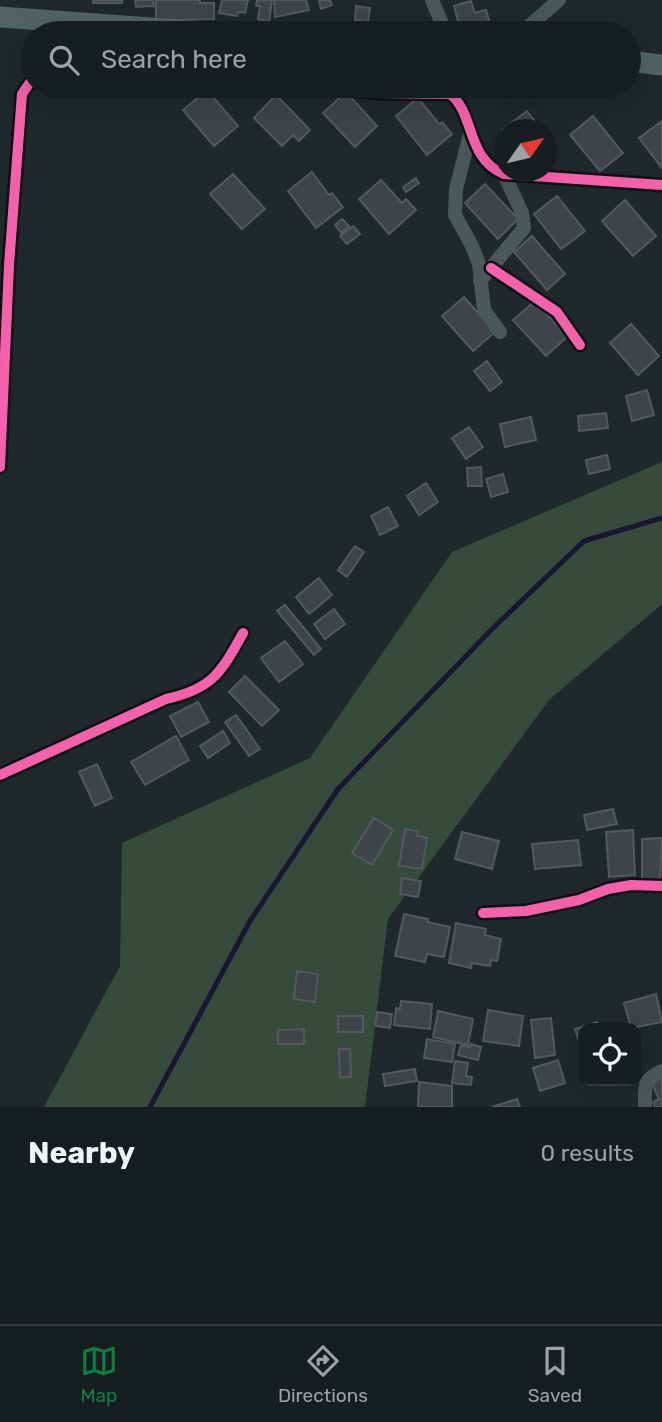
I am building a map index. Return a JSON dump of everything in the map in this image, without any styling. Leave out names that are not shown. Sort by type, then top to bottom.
[{"type":"street","points":[[432,0],[441,21]]},
{"type":"street","points":[[535,21],[559,0]]},
{"type":"street","points":[[0,17],[55,21]]},
{"type":"street","points":[[641,62],[662,65]]},
{"type":"street","points":[[0,467],[9,265],[22,98]]},
{"type":"street","points":[[458,98],[470,134],[494,170]]},
{"type":"street","points":[[470,134],[454,200],[455,215],[479,264],[484,310],[500,332]]},
{"type":"street","points":[[557,178],[662,185]]},
{"type":"street","points":[[480,281],[524,228],[522,213],[508,182]]},
{"type":"street","points":[[491,268],[557,312],[580,345]]},
{"type":"street","points":[[0,775],[166,699],[190,694],[204,686],[225,667],[243,634]]},
{"type":"street","points":[[483,913],[526,911],[631,885],[662,886]]},
{"type":"street","points":[[645,1107],[646,1083],[651,1076],[662,1071]]},
{"type":"green space","points":[[662,462],[662,604],[549,700],[388,919],[365,1107],[44,1107],[120,966],[122,843],[310,758],[452,552]]},
{"type":"building","points":[[93,0],[122,0],[122,3],[93,3]]},
{"type":"building","points":[[135,0],[153,0],[154,6],[136,7]]},
{"type":"building","points":[[156,0],[200,0],[200,3],[214,3],[214,19],[156,20]]},
{"type":"building","points":[[222,0],[248,0],[245,13],[238,12],[237,16],[219,13]]},
{"type":"building","points":[[257,0],[272,0],[269,21],[258,19],[260,6],[256,6]]},
{"type":"building","points":[[274,0],[306,0],[309,10],[275,17]]},
{"type":"building","points":[[330,0],[332,5],[321,9],[319,1]]},
{"type":"building","points":[[471,1],[475,13],[486,10],[489,21],[458,21],[454,6]]},
{"type":"building","points":[[356,6],[370,8],[368,21],[355,20]]},
{"type":"building","points":[[197,98],[214,98],[238,126],[214,146],[183,110]]},
{"type":"building","points":[[273,98],[279,98],[310,130],[299,141],[293,135],[282,146],[254,118]]},
{"type":"building","points":[[339,98],[351,98],[377,126],[355,147],[323,113]]},
{"type":"building","points":[[418,98],[439,124],[442,122],[452,134],[427,155],[396,116]]},
{"type":"building","points":[[527,111],[533,119],[516,119]]},
{"type":"building","points":[[593,116],[623,153],[600,171],[570,135]]},
{"type":"building","points":[[662,121],[662,168],[639,138]]},
{"type":"building","points":[[312,172],[329,195],[332,193],[343,207],[316,228],[288,191]]},
{"type":"building","points":[[233,174],[265,209],[242,229],[210,194]]},
{"type":"building","points":[[416,178],[419,183],[406,192],[403,187]]},
{"type":"building","points":[[381,180],[402,203],[406,199],[416,210],[389,234],[359,199]]},
{"type":"building","points":[[485,184],[518,219],[498,239],[465,203]]},
{"type":"building","points":[[557,196],[585,231],[561,249],[534,214]]},
{"type":"building","points":[[625,200],[656,236],[633,256],[602,221]]},
{"type":"building","points":[[342,219],[349,226],[341,233],[335,225]]},
{"type":"building","points":[[353,226],[360,234],[347,244],[340,236]]},
{"type":"building","points":[[532,236],[565,274],[547,290],[514,252]]},
{"type":"building","points":[[464,297],[495,332],[473,351],[442,316]]},
{"type":"building","points":[[535,301],[567,337],[546,356],[513,320]]},
{"type":"building","points":[[631,324],[659,356],[638,375],[610,343]]},
{"type":"building","points":[[487,361],[502,382],[490,391],[474,371]]},
{"type":"building","points":[[647,390],[654,415],[632,421],[626,396]]},
{"type":"building","points":[[606,413],[608,428],[579,431],[578,416]]},
{"type":"building","points":[[531,417],[536,440],[505,447],[500,424]]},
{"type":"building","points":[[469,427],[483,447],[466,459],[452,438]]},
{"type":"building","points":[[607,455],[610,469],[589,474],[586,460]]},
{"type":"building","points":[[481,467],[482,486],[468,486],[467,468]]},
{"type":"building","points":[[503,474],[508,492],[491,497],[486,479]]},
{"type":"building","points":[[426,483],[438,502],[419,515],[407,496]]},
{"type":"building","points":[[388,507],[398,526],[380,535],[371,516]]},
{"type":"building","points":[[355,546],[364,552],[347,577],[338,570]]},
{"type":"building","points":[[319,578],[332,595],[309,614],[296,597]]},
{"type":"building","points":[[285,605],[321,649],[314,655],[277,611]]},
{"type":"building","points":[[334,609],[345,624],[325,639],[314,624]]},
{"type":"building","points":[[285,641],[303,664],[279,682],[261,658]]},
{"type":"building","points":[[245,676],[279,710],[262,726],[229,692]]},
{"type":"building","points":[[198,702],[209,722],[181,737],[170,716]]},
{"type":"building","points":[[236,715],[260,749],[249,756],[225,722]]},
{"type":"building","points":[[223,731],[230,743],[208,758],[200,746]]},
{"type":"building","points":[[176,736],[189,760],[145,785],[131,762]]},
{"type":"building","points":[[97,764],[112,798],[95,806],[79,772]]},
{"type":"building","points":[[613,809],[617,824],[587,830],[584,815]]},
{"type":"building","points":[[374,818],[393,830],[372,865],[352,853]]},
{"type":"building","points":[[405,829],[418,831],[417,836],[427,838],[422,869],[399,866]]},
{"type":"building","points":[[633,830],[635,875],[609,877],[606,832]]},
{"type":"building","points":[[462,832],[499,841],[492,869],[455,859]]},
{"type":"building","points":[[662,838],[660,880],[642,880],[642,839]]},
{"type":"building","points":[[578,840],[581,865],[535,869],[532,844]]},
{"type":"building","points":[[402,878],[421,881],[418,897],[400,894]]},
{"type":"building","points":[[404,914],[450,927],[444,957],[427,954],[425,962],[395,956]]},
{"type":"building","points":[[456,923],[486,929],[485,935],[501,939],[497,961],[491,960],[490,966],[472,963],[471,968],[449,963]]},
{"type":"building","points":[[297,971],[318,974],[315,1002],[294,999]]},
{"type":"building","points":[[656,994],[662,1022],[641,1026],[641,1023],[630,1023],[624,1003]]},
{"type":"building","points":[[401,1001],[432,1004],[430,1029],[394,1025],[396,1008],[400,1009]]},
{"type":"building","points":[[488,1010],[523,1016],[519,1046],[483,1041]]},
{"type":"building","points":[[438,1011],[473,1019],[468,1045],[433,1037]]},
{"type":"building","points":[[377,1012],[392,1014],[390,1028],[375,1026]]},
{"type":"building","points":[[338,1016],[363,1016],[363,1032],[338,1032]]},
{"type":"building","points":[[551,1018],[555,1055],[535,1058],[531,1020]]},
{"type":"building","points":[[304,1029],[304,1044],[278,1044],[278,1030]]},
{"type":"building","points":[[427,1039],[455,1044],[452,1062],[424,1058]]},
{"type":"building","points":[[471,1044],[481,1047],[478,1060],[458,1055],[461,1045],[470,1047]]},
{"type":"building","points":[[339,1049],[350,1049],[351,1077],[340,1077]]},
{"type":"building","points":[[558,1060],[565,1083],[540,1091],[533,1068]]},
{"type":"building","points":[[455,1061],[468,1063],[466,1076],[472,1077],[471,1085],[452,1083]]},
{"type":"building","points":[[415,1069],[417,1081],[385,1086],[383,1074]]},
{"type":"building","points":[[662,1074],[662,1107],[655,1107],[653,1102],[659,1099],[650,1079]]},
{"type":"building","points":[[419,1082],[452,1086],[452,1107],[418,1107]]},
{"type":"building","points":[[517,1099],[520,1107],[492,1107]]},
{"type":"waterway","points":[[150,1107],[250,921],[338,789],[491,630],[584,541],[662,518]]},
{"type":"cycle path","points":[[0,467],[9,265],[22,98]]},
{"type":"cycle path","points":[[454,98],[464,112],[483,158],[504,174],[662,185]]},
{"type":"cycle path","points":[[491,268],[557,312],[580,345]]},
{"type":"cycle path","points":[[0,775],[166,699],[205,684],[221,669],[243,633]]},
{"type":"cycle path","points":[[483,913],[526,911],[631,885],[662,886]]}]
